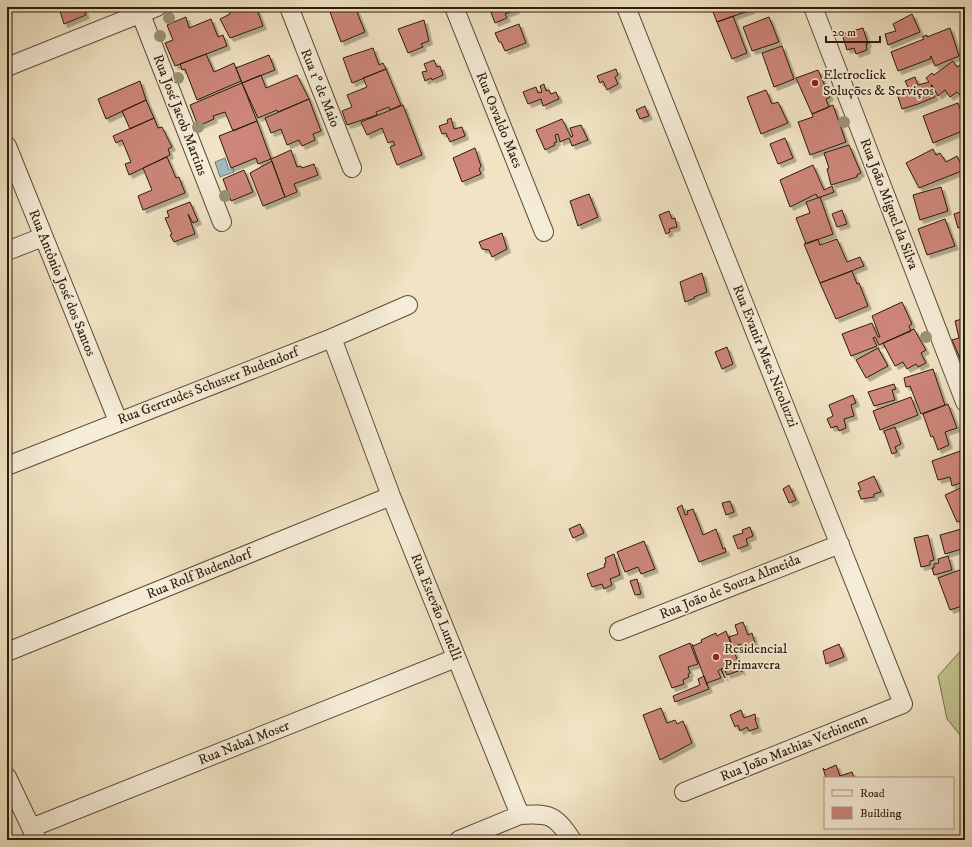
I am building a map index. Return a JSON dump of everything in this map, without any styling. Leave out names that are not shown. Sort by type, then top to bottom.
[{"type":"street","name":"Rua 1º de Maio","points":[[289,7],[352,168]]},
{"type":"street","name":"Rua Osvaldo Maes","points":[[454,7],[544,232]]},
{"type":"street","name":"Rua Evanir Maes Nicoluzzi","points":[[626,7],[903,704]]},
{"type":"street","name":"Rua João Miguel da Silva","points":[[812,7],[965,402]]},
{"type":"street","points":[[7,67],[145,9]]},
{"type":"street","name":"Rua José Jacob Martins","points":[[145,9],[222,222]]},
{"type":"street","name":"Rua Antônio José dos Santos","points":[[7,146],[118,421]]},
{"type":"street","points":[[7,251],[43,237]]},
{"type":"street","name":"Rua Gertrudes Schuster Budendorf","points":[[7,466],[332,338],[408,305]]},
{"type":"street","name":"Rua Estevão Lunelli","points":[[332,338],[391,496],[520,815]]},
{"type":"street","name":"Rua Rolf Budendorf","points":[[7,652],[391,496]]},
{"type":"street","name":"Rua João de Souza Almeida","points":[[619,631],[840,544]]},
{"type":"street","name":"Rua Nabal Moser","points":[[34,834],[456,658]]},
{"type":"street","name":"Rua João Mathias Verbinenn","points":[[684,792],[903,704]]},
{"type":"street","points":[[7,777],[34,834]]},
{"type":"street","points":[[459,840],[520,815],[543,814],[561,823],[572,840]]},
{"type":"green space","points":[[965,646],[965,741],[947,719],[938,676]]},
{"type":"water","points":[[225,158],[229,170],[233,168],[234,172],[220,177],[215,162]]},
{"type":"building","points":[[66,7],[83,7],[86,15],[64,24],[60,11]]},
{"type":"building","points":[[230,7],[256,7],[263,26],[230,38],[220,19],[230,14]]},
{"type":"building","points":[[342,7],[355,7],[365,32],[341,42],[330,12]]},
{"type":"building","points":[[489,7],[515,7],[516,10],[505,14],[507,18],[495,23]]},
{"type":"building","points":[[711,7],[750,7],[751,10],[717,22]]},
{"type":"building","points":[[912,14],[920,32],[888,45],[885,34],[896,31],[893,24]]},
{"type":"building","points":[[733,16],[747,53],[732,59],[717,22]]},
{"type":"building","points":[[186,17],[189,28],[211,19],[218,37],[223,35],[227,46],[175,66],[165,43],[173,40],[167,25]]},
{"type":"building","points":[[769,17],[779,42],[752,51],[743,27]]},
{"type":"building","points":[[424,20],[429,41],[421,44],[423,47],[408,53],[398,29]]},
{"type":"building","points":[[519,24],[526,43],[505,51],[495,33]]},
{"type":"building","points":[[863,28],[868,44],[866,44],[867,50],[856,54],[854,48],[847,50],[842,34]]},
{"type":"building","points":[[950,28],[959,56],[935,66],[931,56],[930,59],[898,71],[891,52],[924,39],[922,37],[927,35],[927,37]]},
{"type":"building","points":[[782,46],[794,79],[774,87],[762,53]]},
{"type":"building","points":[[373,48],[379,65],[383,63],[386,69],[352,83],[343,58]]},
{"type":"building","points":[[206,54],[214,72],[234,63],[241,81],[197,100],[185,69],[182,70],[180,64]]},
{"type":"building","points":[[269,55],[275,70],[242,83],[236,68]]},
{"type":"building","points":[[434,60],[437,67],[440,66],[443,75],[432,80],[431,78],[425,81],[422,72],[427,71],[424,64]]},
{"type":"building","points":[[953,61],[957,67],[965,62],[965,93],[960,95],[957,92],[950,97],[945,90],[938,96],[931,85],[935,97],[902,109],[896,91],[908,87],[905,81],[915,77],[918,85],[929,82],[926,78],[932,73],[934,75]]},
{"type":"building","points":[[386,69],[401,105],[390,110],[389,107],[376,112],[377,115],[347,125],[342,111],[352,107],[347,95],[367,87],[363,78]]},
{"type":"building","points":[[616,69],[618,75],[615,77],[618,84],[607,90],[603,81],[600,83],[597,76]]},
{"type":"building","points":[[818,70],[830,97],[826,99],[829,107],[812,114],[796,78]]},
{"type":"building","points":[[261,75],[266,88],[297,75],[309,99],[278,112],[277,110],[258,118],[242,83]]},
{"type":"building","points":[[140,81],[146,100],[106,119],[98,99]]},
{"type":"building","points":[[242,83],[257,121],[233,131],[225,112],[213,116],[214,119],[198,126],[190,105]]},
{"type":"building","points":[[544,84],[546,91],[549,90],[551,94],[556,92],[559,99],[543,106],[541,99],[528,104],[523,92],[536,87],[538,93],[542,92],[540,86]]},
{"type":"building","points":[[766,90],[772,104],[778,102],[788,123],[761,134],[747,97]]},
{"type":"building","points":[[309,99],[321,131],[313,134],[315,140],[302,146],[299,140],[287,145],[281,129],[271,133],[265,118]]},
{"type":"building","points":[[146,100],[154,118],[130,129],[122,111]]},
{"type":"building","points":[[958,103],[961,111],[965,109],[965,130],[933,143],[923,116]]},
{"type":"building","points":[[403,105],[422,155],[397,165],[390,147],[395,145],[393,141],[388,143],[382,128],[367,135],[361,122]]},
{"type":"building","points":[[833,105],[846,142],[810,155],[798,122],[813,117],[812,114]]},
{"type":"building","points":[[645,106],[649,116],[640,119],[636,110]]},
{"type":"building","points":[[154,118],[158,128],[162,127],[172,147],[168,149],[170,155],[129,175],[125,164],[131,162],[122,140],[116,143],[113,136]]},
{"type":"building","points":[[451,118],[454,129],[462,127],[465,136],[450,142],[446,133],[442,134],[439,126],[448,123],[447,120]]},
{"type":"building","points":[[562,119],[571,137],[573,136],[570,128],[581,125],[588,140],[572,146],[569,138],[560,142],[558,134],[555,135],[557,142],[554,143],[555,145],[545,150],[536,130]]},
{"type":"building","points":[[257,121],[271,159],[258,164],[256,158],[231,168],[219,136]]},
{"type":"building","points":[[785,138],[793,158],[778,164],[770,144]]},
{"type":"building","points":[[849,145],[861,173],[857,175],[857,177],[831,185],[827,169],[829,168],[824,153]]},
{"type":"building","points":[[475,148],[481,166],[479,169],[481,174],[462,182],[453,158]]},
{"type":"building","points":[[933,149],[936,155],[940,153],[946,162],[957,156],[964,170],[919,188],[906,163]]},
{"type":"building","points":[[291,150],[297,167],[301,166],[302,168],[314,164],[318,175],[294,184],[297,192],[285,197],[271,159]]},
{"type":"building","points":[[167,157],[176,178],[179,177],[185,193],[143,210],[138,196],[152,190],[143,168]]},
{"type":"building","points":[[272,161],[285,197],[263,206],[250,173]]},
{"type":"building","points":[[813,165],[824,190],[832,186],[834,192],[818,198],[816,194],[790,207],[780,180]]},
{"type":"building","points":[[244,170],[253,192],[231,201],[223,179]]},
{"type":"building","points":[[941,187],[948,211],[920,220],[913,195]]},
{"type":"building","points":[[589,194],[598,217],[578,226],[570,201]]},
{"type":"building","points":[[820,197],[833,234],[806,244],[796,218],[810,213],[806,202]]},
{"type":"building","points":[[190,202],[198,221],[193,223],[188,214],[195,234],[174,242],[170,235],[172,234],[165,218],[169,217],[167,211]]},
{"type":"building","points":[[842,210],[847,224],[837,227],[832,214]]},
{"type":"building","points":[[669,211],[672,219],[675,218],[677,227],[669,229],[670,232],[666,234],[659,215]]},
{"type":"building","points":[[960,212],[961,214],[965,213],[965,226],[958,228],[954,214]]},
{"type":"building","points":[[945,219],[955,246],[927,255],[918,229]]},
{"type":"building","points":[[502,233],[507,249],[492,257],[489,250],[482,249],[479,242]]},
{"type":"building","points":[[818,239],[820,245],[837,239],[847,262],[860,257],[864,266],[820,283],[804,244]]},
{"type":"building","points":[[852,271],[857,284],[859,283],[868,306],[836,319],[820,283]]},
{"type":"building","points":[[702,273],[707,292],[685,302],[680,282]]},
{"type":"building","points":[[902,302],[912,324],[909,326],[911,331],[879,345],[875,337],[873,338],[877,346],[851,356],[842,334],[872,323],[878,337],[880,337],[872,316]]},
{"type":"building","points":[[965,318],[965,354],[959,356],[952,340],[959,338],[955,321]]},
{"type":"building","points":[[914,329],[926,350],[921,353],[926,363],[918,367],[916,364],[907,369],[903,362],[895,366],[883,343]]},
{"type":"building","points":[[727,347],[733,364],[722,369],[715,352]]},
{"type":"building","points":[[878,348],[888,366],[866,378],[856,360]]},
{"type":"building","points":[[965,354],[965,372],[959,356]]},
{"type":"building","points":[[933,369],[945,405],[921,414],[910,386],[906,387],[904,378]]},
{"type":"building","points":[[894,384],[896,389],[892,390],[895,400],[874,406],[868,392]]},
{"type":"building","points":[[853,395],[856,403],[851,405],[854,416],[844,419],[846,428],[839,431],[837,426],[831,428],[827,419],[833,416],[829,405]]},
{"type":"building","points":[[911,397],[918,415],[880,430],[873,411]]},
{"type":"building","points":[[948,404],[957,428],[945,432],[949,445],[938,450],[933,436],[931,437],[923,414]]},
{"type":"building","points":[[895,427],[901,444],[895,447],[897,452],[892,454],[884,431]]},
{"type":"building","points":[[963,450],[965,481],[952,486],[950,477],[938,480],[932,461]]},
{"type":"building","points":[[874,476],[881,492],[874,494],[874,497],[861,499],[858,491],[861,490],[858,483]]},
{"type":"building","points":[[789,485],[796,500],[789,503],[783,489]]},
{"type":"building","points":[[965,486],[965,519],[957,522],[945,495]]},
{"type":"building","points":[[730,501],[734,512],[726,515],[722,503]]},
{"type":"building","points":[[682,505],[685,515],[688,514],[687,511],[693,509],[703,535],[716,529],[723,549],[725,548],[726,552],[699,562],[677,508]]},
{"type":"building","points":[[580,524],[584,533],[573,538],[569,529]]},
{"type":"building","points":[[750,527],[753,536],[746,539],[748,545],[738,549],[733,536],[743,533],[742,530]]},
{"type":"building","points":[[965,528],[965,548],[945,554],[940,535]]},
{"type":"building","points":[[928,535],[934,560],[930,561],[930,565],[921,567],[914,538]]},
{"type":"building","points":[[644,541],[655,569],[641,574],[638,567],[625,572],[617,552]]},
{"type":"building","points":[[614,554],[620,575],[610,579],[612,585],[604,589],[602,584],[592,587],[587,574],[605,567],[605,558]]},
{"type":"building","points":[[948,556],[952,570],[934,575],[932,568],[934,568],[934,564],[939,563],[938,559]]},
{"type":"building","points":[[965,568],[965,605],[950,610],[938,578]]},
{"type":"building","points":[[637,579],[641,594],[635,595],[630,581]]},
{"type":"building","points":[[743,622],[748,635],[752,633],[755,643],[741,648],[740,644],[733,647],[729,637],[738,634],[735,625]]},
{"type":"building","name":"Residencial Primavera","points":[[726,631],[742,672],[741,670],[727,675],[724,668],[718,671],[721,678],[707,683],[707,685],[692,644],[693,646],[702,642],[701,640],[716,633],[717,636]]},
{"type":"building","points":[[690,643],[698,664],[688,667],[690,673],[688,674],[689,677],[683,680],[684,684],[672,688],[659,656]]},
{"type":"building","points":[[839,644],[844,657],[826,664],[823,651]]},
{"type":"building","points":[[704,676],[709,689],[675,702],[673,696],[700,685],[698,679]]},
{"type":"building","points":[[661,708],[667,723],[675,720],[677,724],[683,721],[692,743],[660,760],[643,715]]},
{"type":"building","points":[[741,710],[744,718],[755,714],[758,728],[749,731],[747,727],[740,731],[738,725],[735,727],[730,715]]},
{"type":"building","points":[[836,765],[840,776],[852,772],[854,777],[826,777],[823,768],[825,770]]},
{"type":"place","name":"Eletroclick Soluções & Serviços","points":[[815,83]]},
{"type":"place","name":"Residencial Primavera","points":[[716,657]]}]
